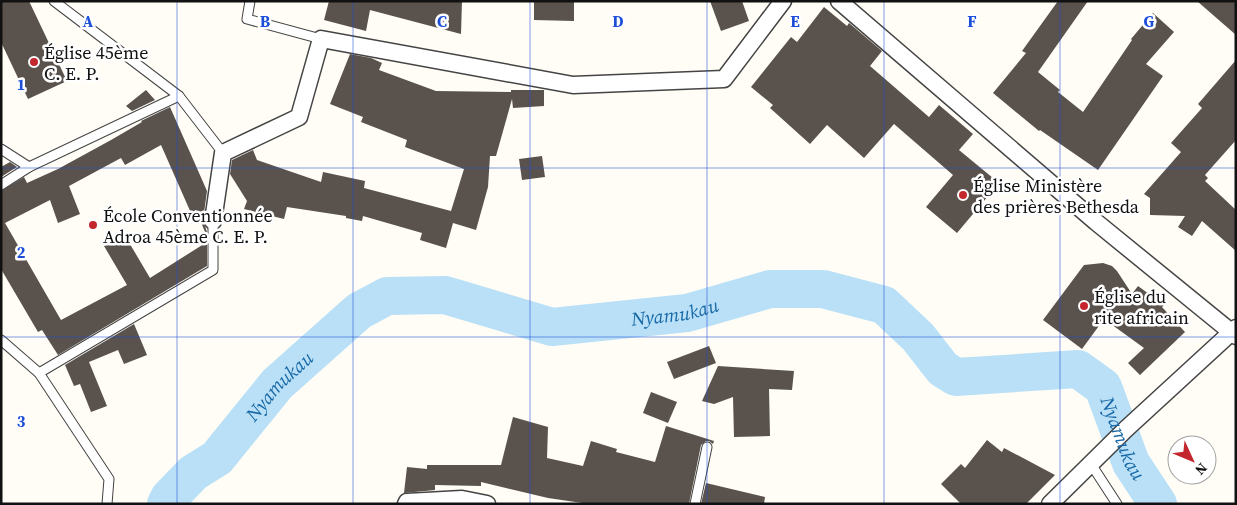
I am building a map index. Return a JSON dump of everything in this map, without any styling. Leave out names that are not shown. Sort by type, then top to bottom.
[{"type":"street","points":[[213,221],[223,153],[299,117],[320,39],[572,85],[724,79],[783,1]]},
{"type":"street","points":[[839,1],[1096,222],[1234,333],[1126,429],[1050,504]]},
{"type":"street","points":[[406,504],[407,502],[462,499],[486,504]]},
{"type":"lane","points":[[54,1],[179,96],[223,153]]},
{"type":"lane","points":[[250,1],[247,19],[320,39]]},
{"type":"lane","points":[[1,185],[29,167],[179,96]]},
{"type":"lane","points":[[1,149],[29,167]]},
{"type":"lane","points":[[39,372],[213,270],[213,221]]},
{"type":"lane","points":[[1,340],[39,372],[108,479],[107,504]]},
{"type":"lane","points":[[695,504],[707,446]]},
{"type":"lane","points":[[1091,464],[1117,504]]},
{"type":"building","name":"Église 45ème C. E. P.","points":[[1,1],[29,1],[67,81],[28,99],[1,42]]},
{"type":"building","points":[[329,1],[462,1],[461,34],[370,10],[366,31],[324,20]]},
{"type":"building","points":[[534,1],[574,1],[574,21],[534,20]]},
{"type":"building","points":[[710,1],[742,1],[749,21],[721,31]]},
{"type":"building","points":[[1058,1],[1088,1],[1038,72],[1060,90],[1058,92],[1083,112],[1131,39],[1153,13],[1174,32],[1146,64],[1163,76],[1098,170],[1039,131],[993,93],[1026,53],[1022,51]]},
{"type":"building","points":[[1197,1],[1236,1],[1236,35]]},
{"type":"building","points":[[824,7],[847,26],[849,23],[882,51],[870,66],[929,117],[939,105],[973,134],[959,150],[999,183],[957,233],[926,207],[953,175],[894,124],[864,158],[827,125],[810,144],[770,108],[773,105],[751,87],[791,37],[797,42]]},
{"type":"building","points":[[350,54],[371,58],[382,63],[379,70],[436,91],[511,92],[511,90],[544,90],[544,106],[513,108],[512,99],[496,156],[490,156],[488,187],[476,230],[453,223],[446,248],[420,240],[422,233],[363,216],[362,221],[346,218],[346,216],[287,207],[284,219],[244,209],[247,201],[230,174],[232,160],[253,150],[257,160],[321,182],[323,172],[365,181],[364,188],[451,211],[464,169],[405,147],[407,140],[361,122],[363,117],[330,104]]},
{"type":"building","points":[[1236,60],[1236,140],[1205,175],[1208,178],[1205,181],[1236,210],[1236,251],[1202,221],[1192,236],[1178,227],[1185,216],[1150,215],[1150,198],[1144,194],[1181,152],[1171,143],[1202,108],[1198,104]]},
{"type":"building","points":[[146,90],[155,100],[132,111],[126,106]]},
{"type":"building","points":[[170,107],[207,191],[203,220],[207,232],[205,232],[196,210],[191,213],[161,145],[125,165],[121,158],[69,186],[80,214],[58,223],[50,200],[5,223],[61,320],[127,285],[104,246],[124,234],[150,278],[207,242],[207,266],[58,355],[42,330],[38,332],[1,269],[1,191],[24,177],[27,183],[58,169],[141,121]]},
{"type":"building","points":[[542,156],[545,177],[522,180],[519,159]]},
{"type":"building","points":[[10,162],[17,167],[1,177],[1,167]]},
{"type":"building","points":[[1103,263],[1112,266],[1117,271],[1132,294],[1138,286],[1164,305],[1162,307],[1185,332],[1140,375],[1128,363],[1144,348],[1104,319],[1082,349],[1043,320],[1084,265]]},
{"type":"building","points":[[134,324],[147,355],[124,364],[118,350],[89,362],[107,406],[91,412],[80,384],[74,386],[65,365]]},
{"type":"building","points":[[709,346],[716,363],[674,379],[667,362]]},
{"type":"building","points":[[718,366],[794,371],[792,390],[769,389],[770,436],[734,437],[733,397],[714,404],[702,401]]},
{"type":"building","points":[[651,392],[677,402],[668,423],[643,413]]},
{"type":"building","points":[[513,417],[548,427],[547,458],[583,466],[591,441],[617,449],[616,452],[655,462],[666,426],[714,441],[713,444],[706,441],[701,445],[689,504],[589,504],[548,498],[481,482],[481,486],[435,485],[435,490],[404,493],[407,467],[427,469],[427,465],[501,465]]},
{"type":"building","points":[[987,440],[1002,452],[1004,448],[1055,475],[1026,504],[961,504],[941,484],[961,464],[965,468]]},
{"type":"building","points":[[706,483],[765,497],[764,504],[701,504]]},
{"type":"waterway","name":"Nyamukau","points":[[166,504],[169,498],[193,473],[217,458],[277,384],[359,311],[387,296],[445,295],[552,327],[687,313],[770,289],[823,289],[884,305],[918,337],[943,369],[956,377],[1078,369],[1103,387],[1131,463],[1158,504]]},
{"type":"place","name":"Église 45ème C. E. P.","points":[[34,62]]},
{"type":"place","name":"Église Ministère des prières Bethesda","points":[[963,195]]},
{"type":"place","name":"École Conventionnée Adroa 45ème C. E. P.","points":[[93,225]]},
{"type":"place","name":"Église du rite africain","points":[[1084,306]]}]
